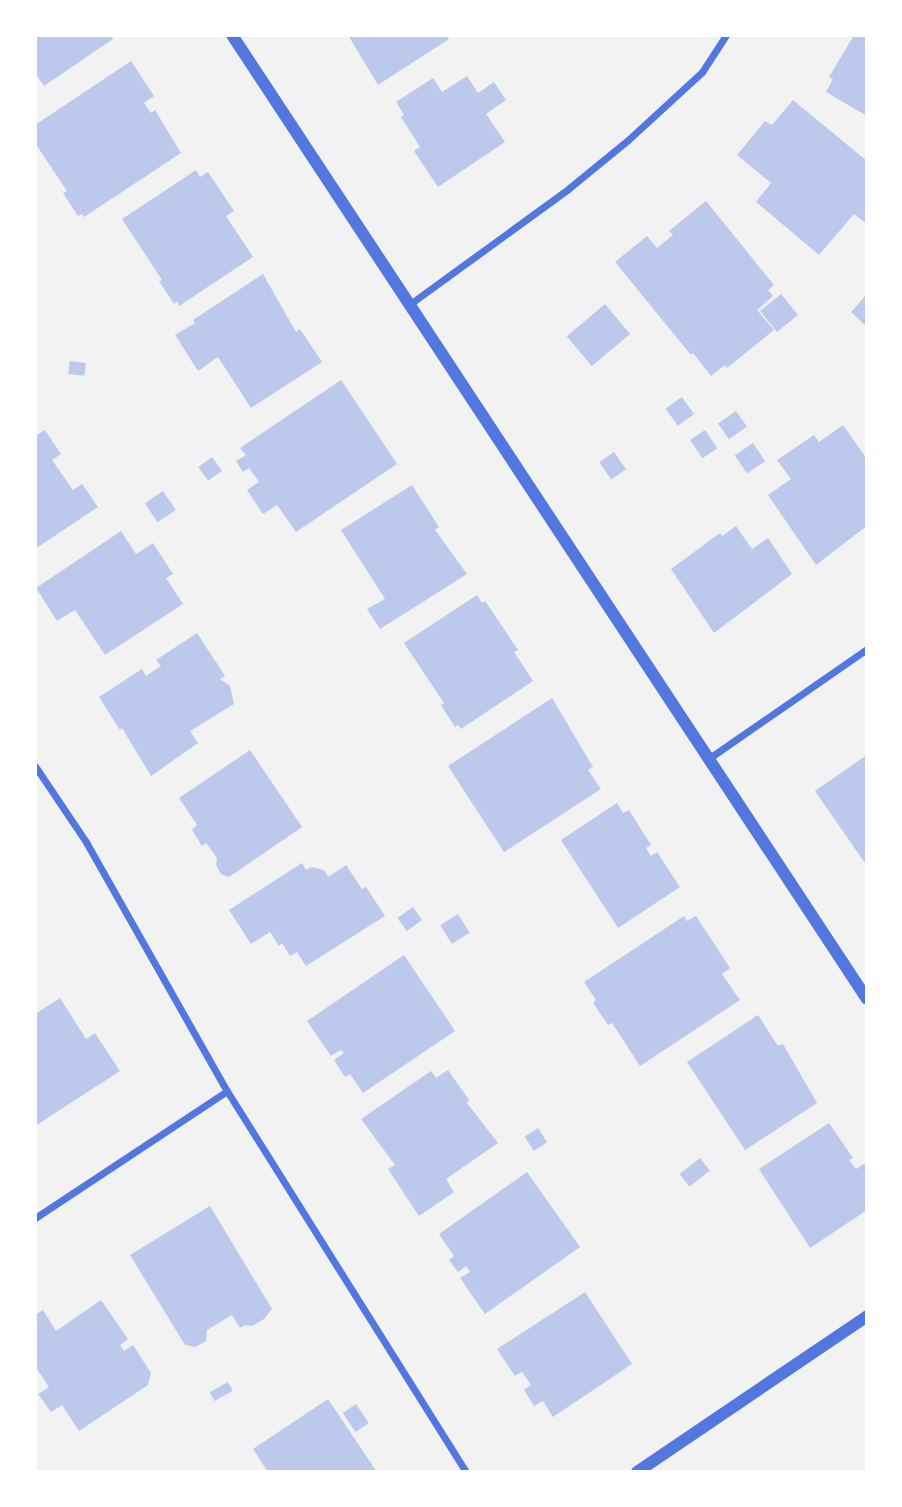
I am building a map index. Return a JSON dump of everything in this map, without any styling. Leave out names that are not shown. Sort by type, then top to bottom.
[{"type":"street","points":[[233,35],[867,999]]},
{"type":"street","points":[[410,304],[568,189],[628,140],[702,72],[726,35]]},
{"type":"street","points":[[708,760],[867,649]]},
{"type":"street","points":[[35,766],[86,842],[227,1091],[466,1472]]},
{"type":"street","points":[[35,1218],[227,1091]]},
{"type":"street","points":[[637,1472],[867,1316]]},
{"type":"building","points":[[35,35],[111,35],[113,39],[44,86],[35,73]]},
{"type":"building","points":[[348,35],[446,35],[449,39],[378,85]]},
{"type":"building","points":[[854,35],[867,35],[867,116],[826,92],[833,79],[829,77]]},
{"type":"building","points":[[131,61],[154,96],[144,103],[151,113],[155,110],[181,153],[84,217],[82,214],[78,216],[63,193],[67,191],[35,143],[35,125]]},
{"type":"building","points":[[467,76],[478,93],[494,82],[506,100],[486,114],[505,142],[438,187],[414,151],[420,147],[401,117],[404,115],[396,102],[433,78],[442,92]]},
{"type":"building","points":[[793,100],[867,161],[867,224],[854,214],[819,255],[756,202],[771,183],[737,155],[765,121],[772,125]]},
{"type":"building","points":[[196,170],[200,177],[208,172],[234,211],[226,216],[253,257],[179,306],[177,301],[174,304],[159,281],[162,280],[122,219]]},
{"type":"building","points":[[706,201],[774,285],[768,290],[773,296],[757,310],[774,330],[727,368],[725,365],[711,376],[615,262],[647,236],[657,248],[673,235],[669,231]]},
{"type":"building","points":[[263,274],[296,332],[300,329],[322,362],[251,408],[218,357],[198,371],[175,335]]},
{"type":"building","points":[[781,294],[798,315],[777,332],[760,311]]},
{"type":"building","points":[[867,294],[867,324],[866,326],[851,312]]},
{"type":"building","points":[[605,304],[630,334],[592,366],[567,336]]},
{"type":"building","points":[[70,361],[86,363],[84,376],[68,374]]},
{"type":"building","points":[[341,380],[397,464],[296,532],[277,505],[263,514],[247,490],[259,482],[249,468],[243,472],[236,461],[246,455],[240,448]]},
{"type":"building","points":[[682,397],[694,414],[678,426],[666,408]]},
{"type":"building","points":[[736,411],[747,427],[729,439],[718,424]]},
{"type":"building","points":[[843,425],[867,459],[867,529],[864,528],[816,565],[768,495],[791,479],[777,460],[814,435],[819,442]]},
{"type":"building","points":[[45,430],[61,454],[52,460],[73,490],[82,484],[98,507],[35,549],[35,436]]},
{"type":"building","points":[[705,430],[717,448],[702,458],[690,440]]},
{"type":"building","points":[[753,443],[765,461],[747,474],[735,455]]},
{"type":"building","points":[[614,452],[626,469],[611,480],[599,462]]},
{"type":"building","points":[[212,457],[222,471],[208,481],[198,467]]},
{"type":"building","points":[[412,485],[439,527],[435,530],[467,574],[380,629],[367,609],[385,599],[341,530]]},
{"type":"building","points":[[163,491],[176,510],[158,522],[145,503]]},
{"type":"building","points":[[736,526],[752,549],[768,538],[792,574],[714,633],[671,569],[720,533],[722,536]]},
{"type":"building","points":[[121,531],[136,554],[153,543],[173,574],[166,578],[183,604],[105,655],[75,610],[57,621],[36,588]]},
{"type":"building","points":[[477,595],[482,603],[485,601],[518,650],[514,652],[533,681],[461,729],[458,725],[455,727],[441,705],[444,703],[404,643]]},
{"type":"building","points":[[197,633],[225,676],[220,679],[230,686],[234,704],[190,731],[198,743],[151,776],[122,728],[120,730],[99,697],[142,669],[146,676],[161,666],[156,660]]},
{"type":"building","points":[[552,698],[593,767],[588,770],[601,789],[504,852],[448,766]]},
{"type":"building","points":[[250,750],[302,827],[229,877],[221,874],[216,865],[217,858],[206,843],[202,846],[192,830],[197,825],[179,798]]},
{"type":"building","points":[[867,755],[867,866],[815,791]]},
{"type":"building","points":[[617,803],[623,813],[629,810],[651,845],[646,848],[651,856],[657,852],[680,887],[618,928],[561,840]]},
{"type":"building","points":[[302,863],[306,870],[311,867],[324,870],[328,877],[346,865],[362,889],[366,887],[385,916],[306,966],[297,952],[290,956],[282,943],[279,946],[270,932],[251,944],[229,910]]},
{"type":"building","points":[[413,907],[422,920],[407,931],[397,918]]},
{"type":"building","points":[[458,914],[470,933],[452,944],[440,925]]},
{"type":"building","points":[[684,916],[687,921],[696,916],[730,968],[722,974],[740,1000],[640,1066],[612,1023],[608,1025],[593,1003],[596,1000],[584,982]]},
{"type":"building","points":[[404,955],[455,1031],[363,1093],[350,1074],[345,1077],[334,1060],[344,1053],[341,1050],[331,1056],[307,1021]]},
{"type":"building","points":[[60,998],[86,1039],[95,1033],[120,1071],[35,1126],[35,1014]]},
{"type":"building","points":[[758,1015],[778,1046],[783,1044],[817,1103],[745,1150],[687,1062]]},
{"type":"building","points":[[448,1070],[469,1100],[467,1103],[498,1143],[446,1179],[454,1192],[419,1216],[388,1169],[395,1165],[361,1119],[431,1071],[436,1078]]},
{"type":"building","points":[[829,1123],[853,1158],[849,1160],[856,1169],[864,1164],[867,1169],[867,1210],[810,1248],[759,1169]]},
{"type":"building","points":[[538,1128],[547,1142],[534,1151],[525,1137]]},
{"type":"building","points":[[700,1158],[710,1171],[689,1187],[680,1174]]},
{"type":"building","points":[[527,1172],[580,1247],[485,1314],[460,1278],[470,1272],[466,1266],[458,1272],[449,1260],[454,1256],[439,1234]]},
{"type":"building","points":[[210,1206],[272,1309],[264,1319],[252,1326],[245,1325],[240,1328],[232,1315],[207,1330],[206,1341],[195,1347],[185,1345],[130,1255]]},
{"type":"building","points":[[585,1292],[632,1364],[553,1417],[543,1401],[534,1406],[524,1390],[531,1385],[522,1372],[515,1376],[497,1349]]},
{"type":"building","points":[[101,1300],[128,1339],[120,1345],[124,1351],[133,1345],[151,1373],[148,1385],[79,1431],[62,1405],[51,1412],[38,1394],[49,1387],[35,1366],[35,1315],[43,1310],[56,1331]]},
{"type":"building","points":[[228,1382],[233,1391],[214,1401],[210,1392]]},
{"type":"building","points":[[328,1399],[377,1472],[268,1472],[253,1449]]},
{"type":"building","points":[[356,1404],[369,1423],[356,1432],[343,1413]]}]
